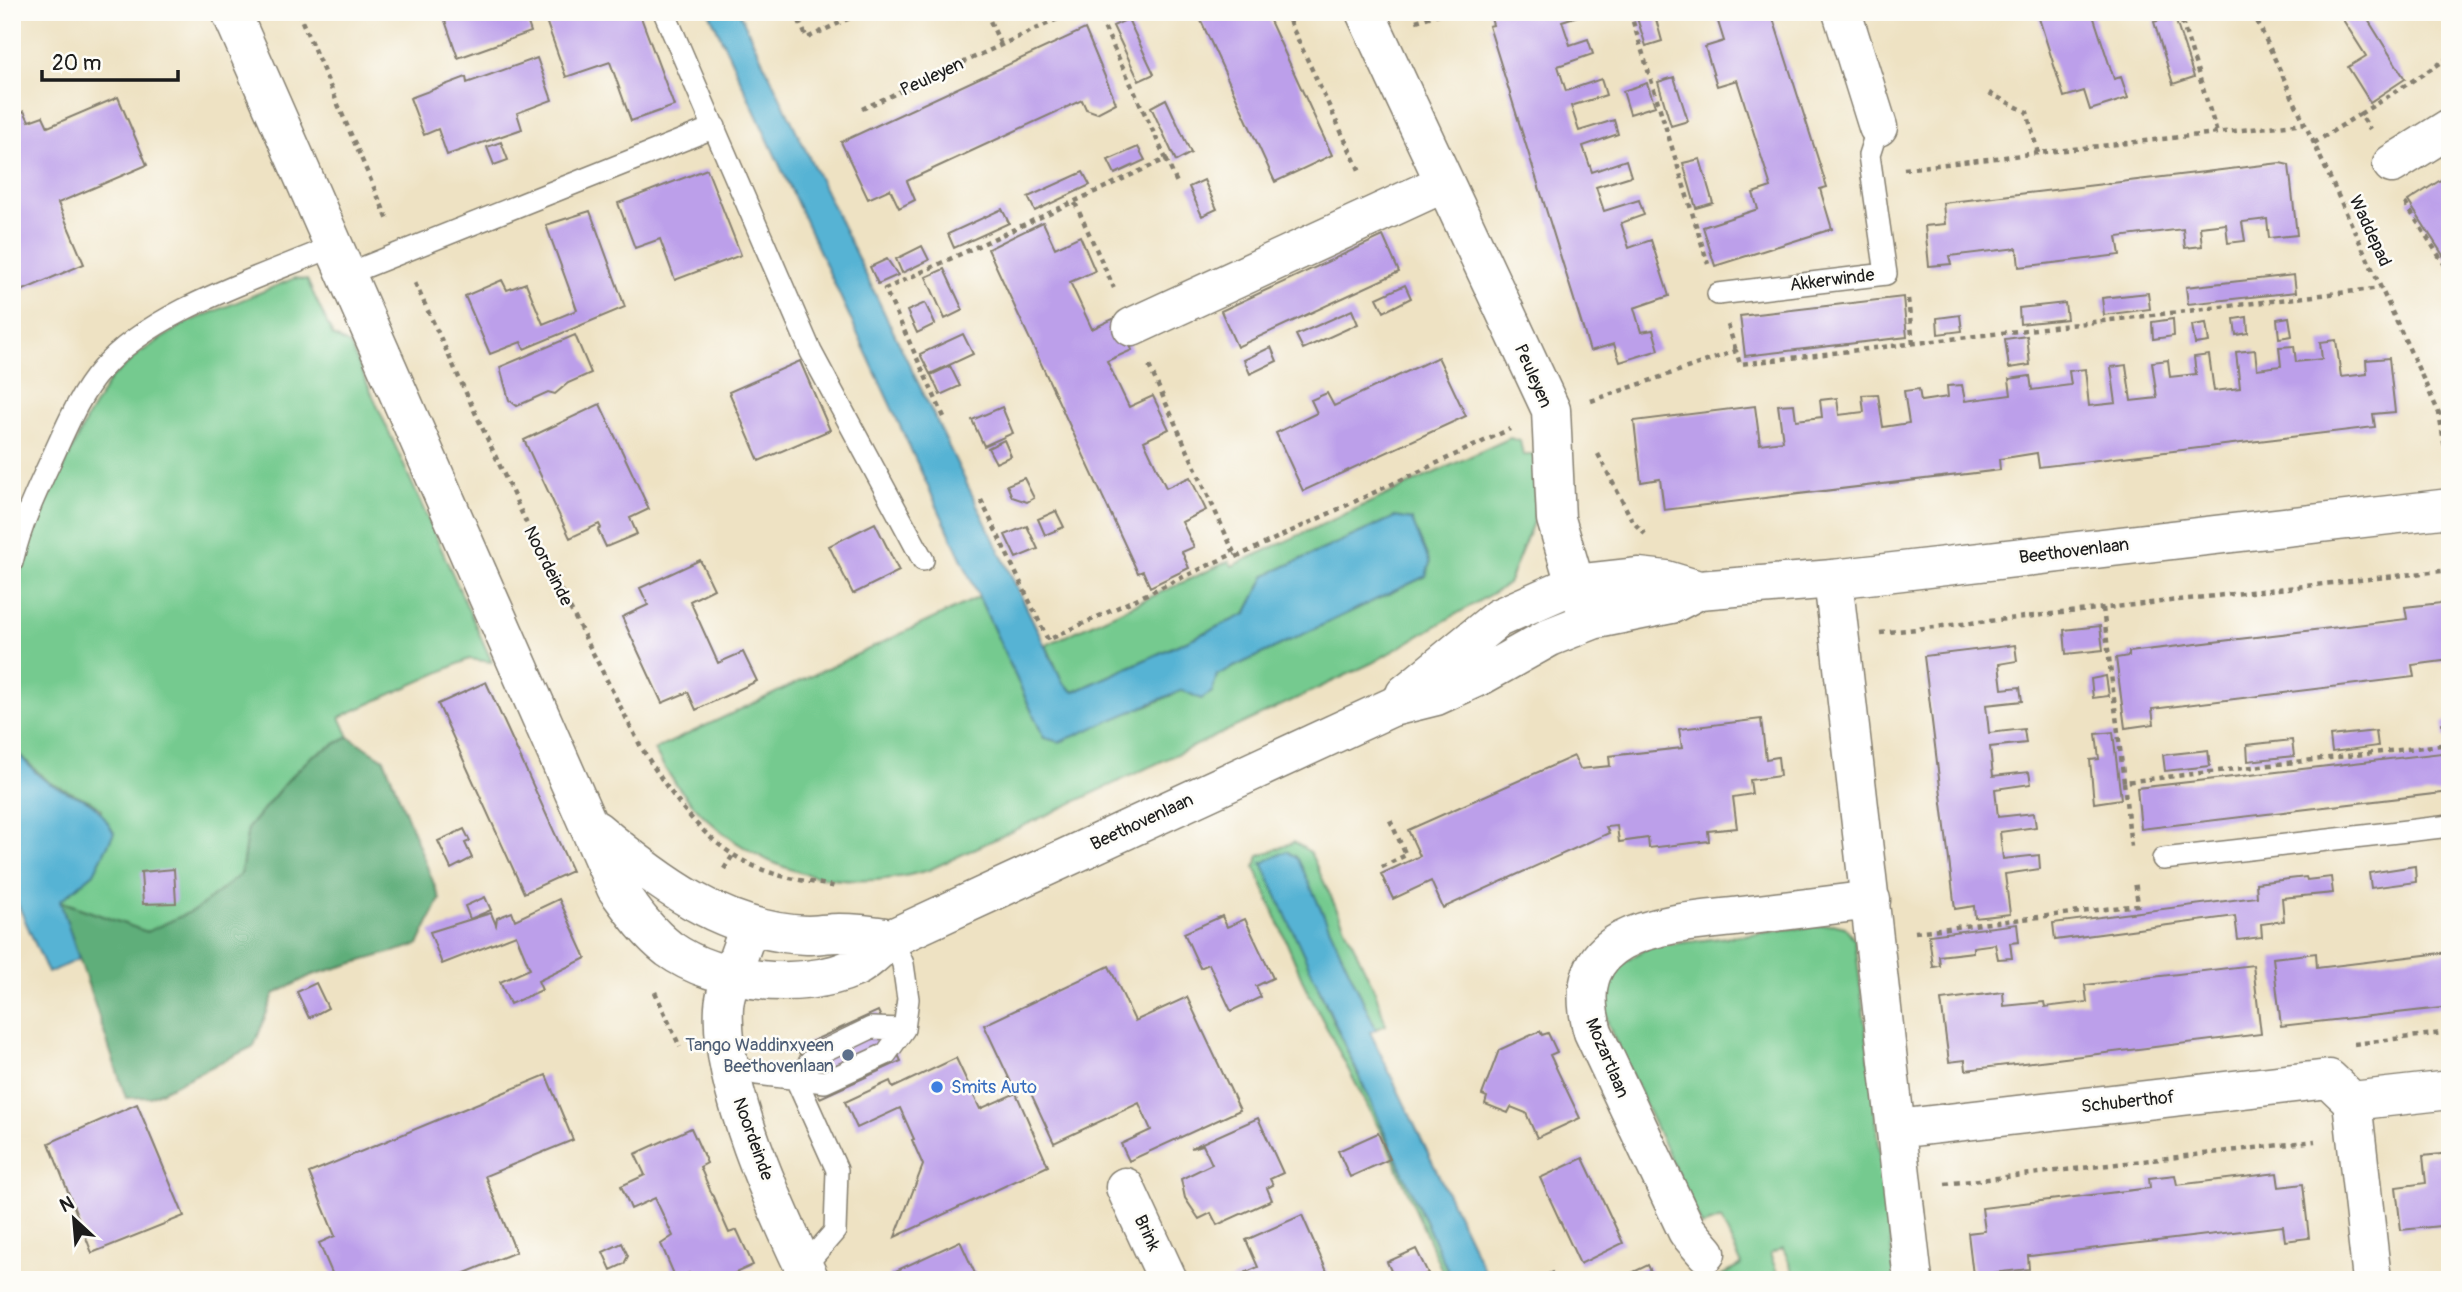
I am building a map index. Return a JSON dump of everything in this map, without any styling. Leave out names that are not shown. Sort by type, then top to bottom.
[{"type":"street","points":[[231,12],[477,577],[592,827],[617,888],[646,929],[670,949],[704,968],[734,976]]},
{"type":"street","name":"Peuleyen","points":[[1365,12],[1551,412],[1556,519],[1576,584],[1593,620]]},
{"type":"street","name":"Akkerwinde","points":[[1842,12],[1878,127]]},
{"type":"street","points":[[2392,164],[2450,128]]},
{"type":"street","points":[[1132,327],[1443,184]]},
{"type":"street","name":"Beethovenlaan","points":[[1392,706],[1498,618],[1576,584],[1639,577],[1666,580],[1699,590],[1833,579],[2450,508]]},
{"type":"street","points":[[1833,579],[1913,1280]]},
{"type":"street","name":"Beethovenlaan","points":[[734,976],[769,981],[829,976],[857,967],[892,938],[1392,706],[1436,696],[1482,676],[1550,637],[1593,620],[1672,604],[1699,590]]},
{"type":"street","points":[[592,827],[658,880],[724,917],[749,926],[808,935],[858,933],[892,938]]},
{"type":"street","name":"Mozartlaan","points":[[1706,1253],[1687,1231],[1593,1032],[1586,1010],[1586,989],[1593,969],[1608,950],[1630,935],[1672,924],[1873,919]]},
{"type":"street","name":"Noordeinde","points":[[749,926],[724,1006],[729,1064],[748,1133],[797,1275]]},
{"type":"street","name":"Schuberthof","points":[[1896,1129],[2345,1105],[2450,1090]]},
{"type":"street","points":[[2345,1105],[2372,1280]]},
{"type":"street","name":"Brink","points":[[1125,1187],[1168,1280]]},
{"type":"lane","points":[[664,12],[811,352],[923,560]]},
{"type":"lane","points":[[12,562],[27,512],[80,398],[101,369],[127,345],[172,315],[336,253],[401,251],[715,127]]},
{"type":"lane","name":"Akkerwinde","points":[[1718,294],[1886,274],[1869,155],[1878,127]]},
{"type":"lane","points":[[2163,859],[2450,826]]},
{"type":"lane","points":[[729,1064],[757,1074],[825,1082],[886,1054],[904,1029],[908,999],[903,964],[892,938]]},
{"type":"lane","points":[[796,1079],[817,1054],[871,1028],[904,1029]]},
{"type":"lane","points":[[796,1079],[836,1170],[835,1231],[797,1275]]},
{"type":"path","name":"Noordeinde","points":[[298,12],[401,251],[526,522],[641,747],[693,824],[733,855],[771,873],[816,883]]},
{"type":"path","points":[[795,12],[807,38],[863,12]]},
{"type":"path","points":[[986,12],[1001,45]]},
{"type":"path","name":"Peuleyen","points":[[862,109],[1073,12]]},
{"type":"path","points":[[1097,12],[1178,185]]},
{"type":"path","points":[[1285,12],[1379,213]]},
{"type":"path","points":[[1630,12],[1740,364],[2381,288]]},
{"type":"path","points":[[2179,12],[2217,133]]},
{"type":"path","name":"Waddepad","points":[[2253,12],[2439,413],[2448,465]]},
{"type":"path","points":[[2360,114],[2450,57]]},
{"type":"path","points":[[1989,93],[2026,112],[2038,153]]},
{"type":"path","points":[[1871,173],[2305,123]]},
{"type":"path","points":[[944,417],[885,289],[1166,159]]},
{"type":"path","points":[[2392,164],[2402,199],[2450,273]]},
{"type":"path","points":[[1075,203],[1235,555]]},
{"type":"path","points":[[1886,274],[1908,295],[1913,344]]},
{"type":"path","points":[[981,500],[1048,640],[1551,412],[1736,351]]},
{"type":"path","points":[[1598,453],[1633,522],[1651,540]]},
{"type":"path","points":[[1840,638],[2450,570]]},
{"type":"path","points":[[2103,608],[2131,849]]},
{"type":"path","points":[[2124,782],[2450,744]]},
{"type":"path","points":[[1382,867],[1406,855],[1388,818]]},
{"type":"path","points":[[1873,919],[2138,905],[2134,873]]},
{"type":"path","points":[[1903,1189],[2345,1105],[2355,1043],[2450,1032]]},
{"type":"green space","points":[[295,278],[307,280],[333,336],[350,345],[492,662],[469,659],[340,717],[349,737],[312,756],[286,782],[248,828],[241,874],[197,909],[147,932],[60,901],[94,873],[101,809],[91,801],[50,783],[12,748],[12,603],[31,535],[88,416],[111,378],[138,354],[184,324]]},
{"type":"green space","points":[[1510,438],[1520,441],[1523,455],[1536,455],[1534,520],[1508,584],[1372,663],[929,870],[886,879],[845,880],[806,874],[769,861],[735,842],[704,817],[677,786],[654,750],[979,597],[1044,738],[1152,704],[1182,690],[1212,692],[1217,675],[1426,576],[1395,517],[1266,575],[1246,614],[1074,692],[1063,683],[1046,645],[1229,561],[1232,566]]},
{"type":"green space","points":[[349,737],[384,759],[440,899],[418,945],[312,975],[274,994],[254,1046],[150,1097],[126,1098],[60,901],[147,932],[197,909],[241,874],[248,828],[286,782],[312,756]]},
{"type":"green space","points":[[1294,842],[1310,852],[1375,991],[1386,1025],[1376,1029],[1295,855],[1319,990],[1452,1280],[1446,1280],[1386,1142],[1305,986],[1255,867],[1259,856]]},
{"type":"green space","points":[[1832,924],[1845,927],[1855,940],[1895,1280],[1797,1280],[1783,1248],[1770,1254],[1780,1280],[1712,1280],[1742,1265],[1721,1219],[1702,1226],[1608,1025],[1604,1001],[1610,978],[1616,968],[1648,947]]},
{"type":"water","points":[[709,12],[739,12],[1063,683],[1074,692],[1246,614],[1266,575],[1395,517],[1412,520],[1430,563],[1426,576],[1217,675],[1212,692],[1201,699],[1182,690],[1060,742],[1044,738]]},
{"type":"water","points":[[12,748],[44,780],[93,804],[114,833],[94,873],[60,901],[79,959],[48,973],[12,891]]},
{"type":"water","points":[[1287,851],[1298,859],[1376,1029],[1370,1032],[1489,1280],[1452,1280],[1262,863]]},
{"type":"building","points":[[442,12],[524,12],[531,32],[458,58]]},
{"type":"building","points":[[543,12],[639,12],[674,106],[631,121],[610,62],[566,77]]},
{"type":"building","points":[[1197,12],[1266,12],[1332,155],[1275,182]]},
{"type":"building","points":[[1489,12],[1580,12],[1581,15],[1562,21],[1570,45],[1588,39],[1593,54],[1558,66],[1566,91],[1601,79],[1606,95],[1571,106],[1579,131],[1614,120],[1618,134],[1583,146],[1592,172],[1626,160],[1631,176],[1596,187],[1604,211],[1639,200],[1644,215],[1621,223],[1629,248],[1651,240],[1669,296],[1634,308],[1641,332],[1653,330],[1659,350],[1620,362],[1614,344],[1590,351],[1489,26],[1493,25]]},
{"type":"building","points":[[1635,12],[1654,12],[1662,41],[1646,46]]},
{"type":"building","points":[[1715,12],[1771,12],[1827,187],[1820,189],[1832,229],[1715,266],[1703,227],[1758,209],[1753,193],[1771,187],[1737,80],[1717,86],[1705,47],[1724,41]]},
{"type":"building","points":[[2037,12],[2099,12],[2093,15],[2114,79],[2121,77],[2128,98],[2090,110],[2084,91],[2064,97]]},
{"type":"building","points":[[2338,12],[2369,12],[2365,15],[2405,79],[2370,102],[2348,67],[2366,56]]},
{"type":"building","points":[[2174,15],[2194,77],[2173,84],[2154,22]]},
{"type":"building","points":[[1128,19],[1154,74],[1139,81],[1113,26]]},
{"type":"building","points":[[1085,29],[1116,103],[1097,113],[1086,109],[1082,100],[909,180],[907,181],[915,200],[899,208],[890,189],[868,199],[841,142]]},
{"type":"building","points":[[537,58],[552,100],[517,113],[522,129],[447,155],[438,129],[424,135],[410,98],[466,77],[467,83]]},
{"type":"building","points":[[1674,77],[1688,121],[1671,126],[1658,82]]},
{"type":"building","points":[[1647,83],[1655,106],[1630,114],[1623,91]]},
{"type":"building","points":[[118,97],[147,165],[58,203],[84,264],[12,295],[12,117],[24,111],[29,121],[43,116],[48,127]]},
{"type":"building","points":[[1166,99],[1191,153],[1176,161],[1151,107]]},
{"type":"building","points":[[501,142],[508,160],[494,165],[487,147]]},
{"type":"building","points":[[1138,147],[1145,160],[1115,174],[1108,160]]},
{"type":"building","points":[[1700,159],[1713,203],[1696,208],[1683,163]]},
{"type":"building","points":[[2280,163],[2289,165],[2297,235],[2269,238],[2267,219],[2242,222],[2245,241],[2228,243],[2226,224],[2200,227],[2202,246],[2185,248],[2183,229],[2117,237],[2120,255],[2019,267],[2017,248],[1949,256],[1951,264],[1929,266],[1925,226],[1945,224],[1943,203]]},
{"type":"building","points":[[707,169],[741,255],[675,280],[660,239],[635,248],[618,203]]},
{"type":"building","points":[[1083,172],[1090,185],[1035,211],[1028,197]]},
{"type":"building","points":[[2450,174],[2450,266],[2408,201]]},
{"type":"building","points":[[1204,180],[1217,209],[1202,216],[1189,187]]},
{"type":"building","points":[[1002,209],[1009,223],[954,248],[948,234]]},
{"type":"building","points":[[590,211],[625,307],[524,349],[521,342],[490,354],[465,296],[502,280],[507,290],[526,283],[543,324],[577,310],[546,225]]},
{"type":"building","points":[[1043,222],[1055,248],[1080,236],[1095,271],[1070,282],[1092,329],[1117,317],[1132,350],[1107,361],[1129,407],[1153,396],[1169,429],[1144,441],[1166,488],[1190,477],[1206,510],[1182,522],[1194,547],[1182,552],[1189,568],[1150,587],[1143,571],[1138,573],[988,249]]},
{"type":"building","points":[[1383,236],[1399,272],[1237,347],[1221,311]]},
{"type":"building","points":[[922,246],[929,260],[902,273],[896,259]]},
{"type":"building","points":[[887,259],[898,275],[878,284],[870,267]]},
{"type":"building","points":[[944,269],[963,310],[945,319],[926,277]]},
{"type":"building","points":[[2294,275],[2296,292],[2188,304],[2186,287]]},
{"type":"building","points":[[1405,285],[1411,298],[1384,312],[1377,298]]},
{"type":"building","points":[[2148,293],[2150,309],[2104,315],[2102,298]]},
{"type":"building","points":[[1903,297],[1907,337],[1745,356],[1740,316]]},
{"type":"building","points":[[925,303],[935,324],[917,333],[907,311]]},
{"type":"building","points":[[2065,303],[2067,319],[2020,324],[2019,308]]},
{"type":"building","points":[[1352,310],[1358,324],[1303,349],[1296,335]]},
{"type":"building","points":[[1960,315],[1962,331],[1938,334],[1937,318]]},
{"type":"building","points":[[2247,317],[2248,333],[2236,335],[2234,319]]},
{"type":"building","points":[[2289,317],[2292,336],[2279,338],[2277,319]]},
{"type":"building","points":[[2173,319],[2174,336],[2153,339],[2152,322]]},
{"type":"building","points":[[2206,323],[2209,342],[2195,344],[2192,325]]},
{"type":"building","points":[[963,334],[973,354],[930,374],[920,354]]},
{"type":"building","points":[[575,335],[591,373],[568,383],[555,394],[548,392],[517,406],[509,400],[500,367]]},
{"type":"building","points":[[2027,336],[2030,365],[2009,368],[2005,339]]},
{"type":"building","points":[[2336,340],[2341,377],[2367,374],[2366,360],[2389,358],[2395,412],[2373,414],[2375,427],[2039,467],[2037,453],[1999,459],[2000,470],[1664,510],[1660,479],[1641,482],[1634,421],[1755,406],[1760,444],[1783,441],[1778,405],[1794,404],[1796,420],[1822,417],[1820,400],[1837,398],[1839,415],[1864,412],[1862,395],[1878,394],[1883,427],[1909,423],[1904,391],[1919,389],[1921,401],[1948,397],[1947,386],[1962,385],[1965,401],[2011,395],[2009,379],[2030,376],[2032,390],[2071,385],[2069,371],[2085,369],[2089,406],[2116,403],[2111,367],[2126,365],[2131,401],[2157,398],[2152,362],[2168,360],[2170,377],[2196,374],[2194,357],[2209,355],[2214,391],[2240,388],[2236,352],[2255,350],[2257,369],[2281,366],[2279,347],[2294,346],[2296,362],[2322,359],[2320,342]]},
{"type":"building","points":[[1271,347],[1277,361],[1250,374],[1244,360]]},
{"type":"building","points":[[1438,357],[1466,416],[1303,491],[1276,433],[1317,413],[1311,400],[1327,393],[1334,406]]},
{"type":"building","points":[[800,361],[830,430],[759,461],[729,392]]},
{"type":"building","points":[[950,366],[960,386],[940,395],[931,375]]},
{"type":"building","points":[[600,404],[649,509],[630,518],[637,534],[606,547],[598,530],[601,528],[599,524],[570,538],[524,440]]},
{"type":"building","points":[[1002,407],[1013,433],[984,446],[972,420]]},
{"type":"building","points":[[1004,440],[1011,456],[996,463],[988,448]]},
{"type":"building","points":[[1024,478],[1034,498],[1027,502],[1012,497],[1007,485]]},
{"type":"building","points":[[1056,511],[1064,527],[1045,535],[1038,519]]},
{"type":"building","points":[[875,523],[899,571],[853,594],[829,546]]},
{"type":"building","points":[[1027,526],[1038,549],[1016,558],[1005,535]]},
{"type":"building","points":[[700,560],[714,589],[690,601],[718,663],[743,652],[757,681],[696,710],[688,692],[662,703],[622,617],[648,605],[640,588]]},
{"type":"building","points":[[2450,602],[2450,660],[2412,665],[2414,677],[2152,709],[2154,724],[2125,728],[2116,658],[2129,656],[2129,652],[2407,619],[2405,607]]},
{"type":"building","points":[[2100,626],[2103,650],[2066,654],[2064,630]]},
{"type":"building","points":[[2015,645],[2017,661],[1999,664],[2002,689],[2020,687],[2022,701],[1986,705],[1989,733],[2024,729],[2026,743],[1990,747],[1993,776],[2029,772],[2031,784],[1995,789],[1998,817],[2034,813],[2036,827],[2000,832],[2003,859],[2039,855],[2040,869],[2005,874],[2010,914],[1975,918],[1974,906],[1955,909],[1924,656]]},
{"type":"building","points":[[2106,676],[2109,696],[2093,698],[2091,679]]},
{"type":"building","points":[[486,682],[572,871],[524,893],[438,704]]},
{"type":"building","points":[[1761,719],[1766,759],[1778,757],[1780,776],[1750,780],[1752,794],[1733,797],[1737,828],[1708,831],[1709,841],[1649,848],[1648,838],[1619,842],[1617,826],[1606,827],[1609,833],[1443,908],[1431,881],[1393,899],[1381,874],[1420,856],[1408,830],[1574,756],[1580,769],[1610,766],[1609,756],[1682,748],[1679,729]]},
{"type":"building","points":[[2450,722],[2450,738],[2444,738],[2442,723]]},
{"type":"building","points":[[2376,731],[2378,746],[2332,752],[2330,736]]},
{"type":"building","points":[[2113,732],[2121,799],[2094,803],[2090,760],[2099,759],[2096,734]]},
{"type":"building","points":[[2292,740],[2294,756],[2248,761],[2247,745]]},
{"type":"building","points":[[2208,750],[2210,766],[2165,771],[2163,755]]},
{"type":"building","points":[[2450,752],[2450,792],[2141,829],[2137,788]]},
{"type":"building","points":[[464,829],[470,841],[465,843],[472,858],[451,869],[438,841]]},
{"type":"building","points":[[2415,866],[2416,882],[2371,888],[2369,873]]},
{"type":"building","points":[[174,869],[176,903],[143,904],[141,872]]},
{"type":"building","points":[[2306,877],[2307,880],[2331,877],[2333,893],[2282,898],[2284,921],[2261,924],[2262,937],[2238,940],[2235,916],[2055,940],[2053,923],[2257,897],[2256,883]]},
{"type":"building","points":[[485,897],[491,910],[470,919],[465,906]]},
{"type":"building","points":[[559,899],[586,958],[538,981],[542,990],[510,1004],[500,982],[530,969],[516,935],[442,964],[430,932],[491,913],[496,925],[497,918],[512,912],[515,920]]},
{"type":"building","points":[[1222,916],[1227,927],[1245,919],[1273,978],[1256,986],[1261,997],[1231,1011],[1209,964],[1200,968],[1184,933]]},
{"type":"building","points":[[2017,924],[2019,942],[2010,943],[2012,958],[1998,959],[1995,944],[1973,947],[1973,952],[1939,956],[1940,966],[1933,967],[1929,935]]},
{"type":"building","points":[[2450,952],[2450,1007],[2281,1026],[2273,958],[2316,953],[2317,968]]},
{"type":"building","points":[[2253,965],[2261,1034],[1966,1070],[1965,1060],[1949,1062],[1941,1000],[2003,992],[2004,1006],[2044,1002],[2045,1007],[2087,1002],[2085,985]]},
{"type":"building","points":[[1109,966],[1135,1021],[1187,997],[1240,1110],[1129,1161],[1121,1144],[1151,1130],[1139,1103],[1054,1143],[1028,1087],[1016,1093],[984,1025]]},
{"type":"building","points":[[316,983],[328,1008],[309,1018],[297,992]]},
{"type":"building","points":[[878,1011],[901,1061],[820,1098],[797,1048]]},
{"type":"building","points":[[1540,1031],[1542,1035],[1548,1033],[1557,1052],[1550,1055],[1580,1118],[1537,1138],[1526,1113],[1511,1107],[1508,1113],[1485,1104],[1487,1097],[1482,1095],[1499,1050]]},
{"type":"building","points":[[956,1058],[980,1109],[1016,1093],[1048,1166],[895,1237],[923,1165],[912,1140],[914,1139],[900,1108],[857,1128],[845,1102],[890,1081],[893,1088]]},
{"type":"building","points":[[546,1075],[573,1140],[485,1176],[516,1252],[448,1280],[335,1280],[319,1243],[335,1236],[309,1173]]},
{"type":"building","points":[[137,1104],[184,1216],[92,1253],[49,1143]]},
{"type":"building","points":[[1258,1118],[1283,1173],[1270,1179],[1273,1185],[1267,1188],[1272,1200],[1217,1225],[1211,1213],[1199,1219],[1185,1198],[1181,1179],[1212,1164],[1203,1145],[1191,1148]]},
{"type":"building","points":[[691,1128],[707,1163],[700,1167],[729,1233],[737,1230],[753,1265],[720,1280],[692,1280],[689,1273],[676,1279],[661,1244],[673,1236],[655,1198],[631,1209],[621,1186],[645,1175],[635,1154]]},
{"type":"building","points":[[1378,1133],[1390,1159],[1350,1177],[1338,1151]]},
{"type":"building","points":[[2450,1153],[2450,1225],[2401,1230],[2396,1187],[2426,1183],[2423,1156]]},
{"type":"building","points":[[1583,1158],[1623,1243],[1580,1264],[1540,1178]]},
{"type":"building","points":[[2277,1173],[2279,1187],[2303,1184],[2309,1238],[2285,1241],[2283,1226],[2028,1256],[2029,1269],[1973,1275],[1968,1233],[1985,1231],[1982,1208],[2150,1188],[2149,1178],[2175,1175],[2177,1185]]},
{"type":"building","points":[[1302,1215],[1329,1276],[1319,1280],[1229,1280],[1258,1267],[1246,1240]]},
{"type":"building","points":[[960,1241],[978,1280],[891,1280],[889,1274]]},
{"type":"building","points":[[622,1243],[628,1256],[624,1264],[611,1270],[603,1252]]},
{"type":"building","points":[[1416,1249],[1428,1273],[1413,1280],[1395,1280],[1387,1262]]},
{"type":"building","points":[[1648,1265],[1655,1280],[1617,1280]]},
{"type":"building","points":[[1552,1272],[1555,1280],[1534,1280]]},
{"type":"place","name":"Tango Waddinxveen Beethovenlaan","points":[[848,1055]]},
{"type":"place","name":"Smits Auto","points":[[937,1087]]}]
